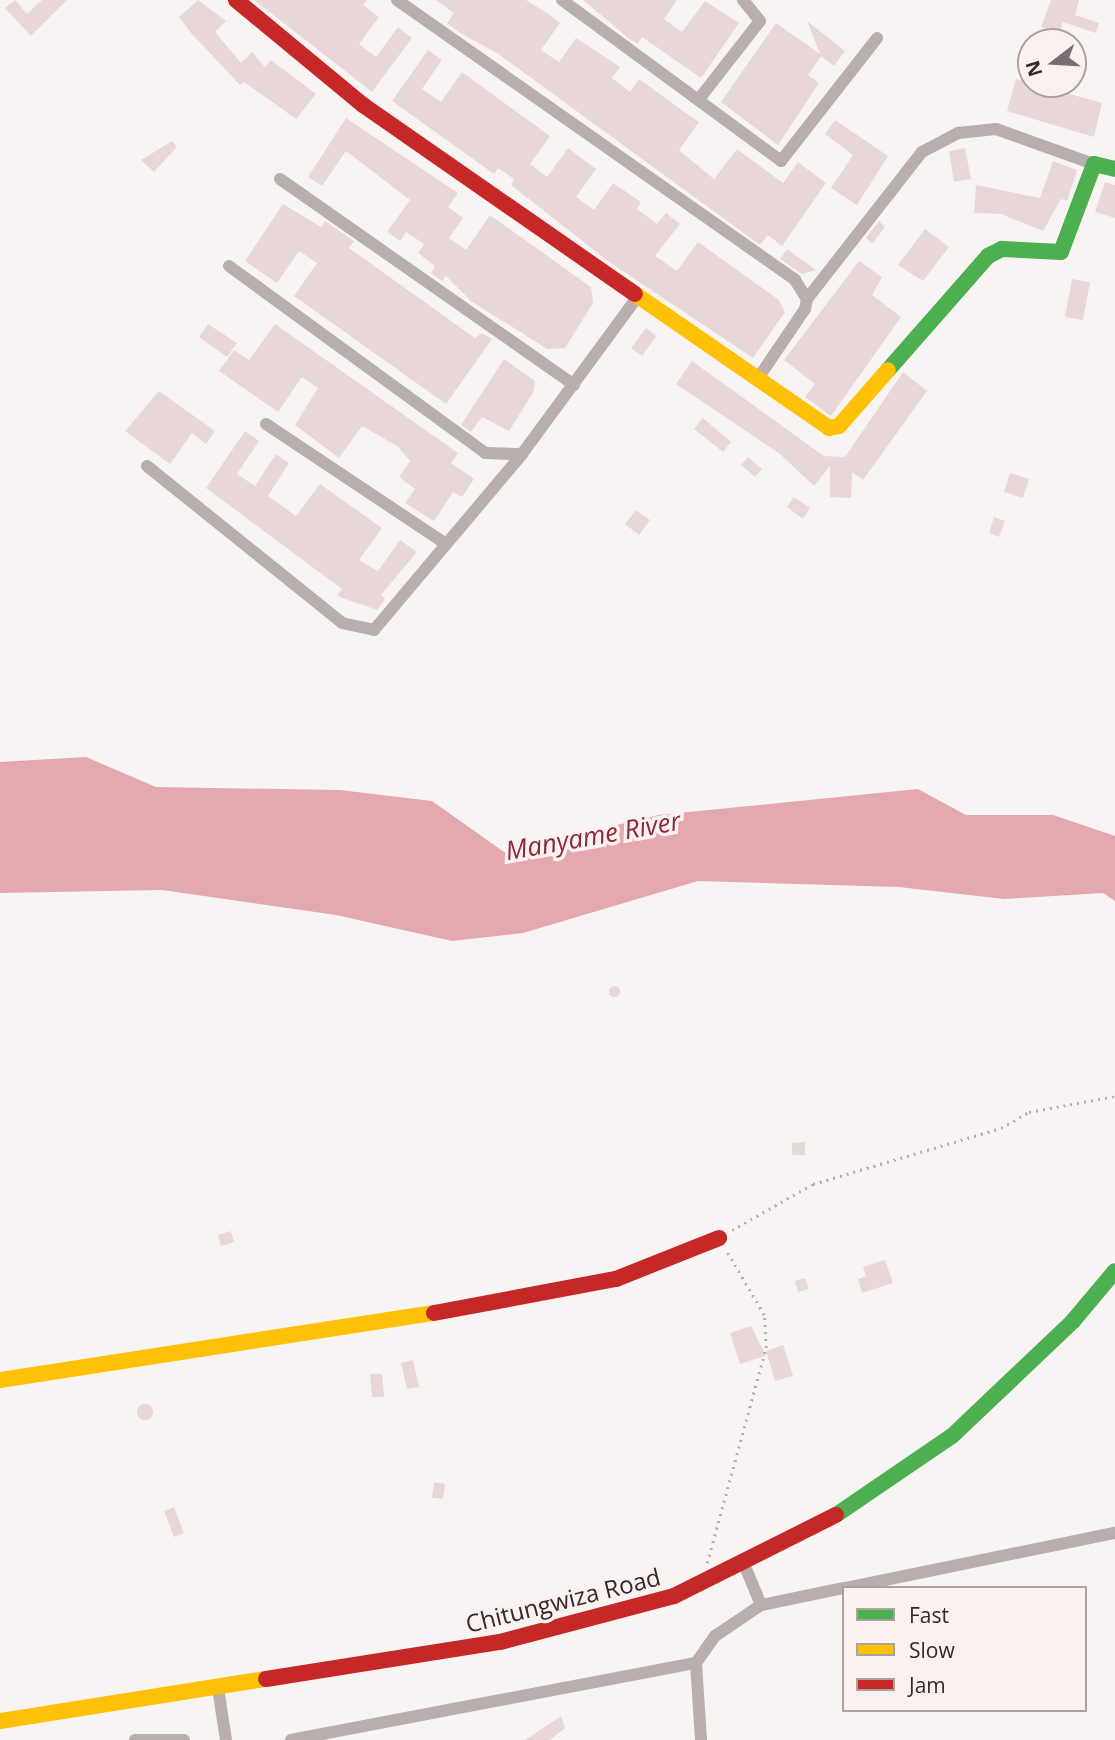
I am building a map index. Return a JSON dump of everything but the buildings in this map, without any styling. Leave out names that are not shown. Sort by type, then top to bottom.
[{"type":"street","points":[[236,0],[363,105],[760,377],[818,423],[839,426],[989,256],[1002,249],[1061,252],[1094,164]]},
{"type":"street","points":[[397,0],[795,280],[807,299]]},
{"type":"street","points":[[562,0],[781,161],[877,38]]},
{"type":"street","points":[[699,99],[760,21],[743,0]]},
{"type":"street","points":[[760,377],[807,299],[922,152],[958,132],[996,129],[1115,169]]},
{"type":"street","points":[[280,179],[574,385]]},
{"type":"street","points":[[229,267],[485,453],[522,454]]},
{"type":"street","points":[[147,466],[342,623],[363,632],[374,630],[522,454],[639,295]]},
{"type":"street","points":[[266,424],[446,544]]},
{"type":"street","points":[[0,1380],[301,1337],[616,1279],[719,1238]]},
{"type":"street","name":"Chitungwiza Road","points":[[0,1721],[500,1642],[600,1619],[704,1583],[804,1536],[952,1436],[1073,1321],[1115,1271]]},
{"type":"street","points":[[855,1586],[1115,1533]]},
{"type":"street","points":[[744,1564],[761,1605]]},
{"type":"street","points":[[701,1740],[696,1663],[715,1636],[761,1605],[842,1589]]},
{"type":"street","points":[[291,1740],[696,1663]]},
{"type":"street","points":[[218,1688],[226,1740]]},
{"type":"street","points":[[135,1740],[184,1740]]},
{"type":"path","points":[[704,1583],[766,1348],[764,1315],[719,1238],[813,1184],[1001,1128],[1029,1112],[1115,1096]]},
{"type":"water","name":"Manyame River","points":[[86,757],[156,787],[340,790],[432,801],[504,852],[659,815],[918,789],[966,815],[1053,815],[1115,836],[1115,901],[1103,893],[1004,899],[899,887],[698,881],[523,933],[452,941],[336,915],[162,890],[0,893],[0,762]]},
{"type":"traffic: fast","points":[[888,370],[988,256],[1002,249],[1061,252],[1094,164],[1115,169]]},
{"type":"traffic: fast","points":[[836,1515],[952,1436],[1073,1321],[1115,1271]]},
{"type":"traffic: slow","points":[[635,294],[829,428],[839,426],[888,370]]},
{"type":"traffic: slow","points":[[0,1380],[434,1313]]},
{"type":"traffic: slow","points":[[0,1721],[266,1679]]},
{"type":"traffic: jam","points":[[236,0],[363,105],[635,294]]},
{"type":"traffic: jam","points":[[434,1313],[616,1279],[719,1238]]},
{"type":"traffic: jam","points":[[266,1679],[500,1642],[674,1596],[836,1515]]}]
